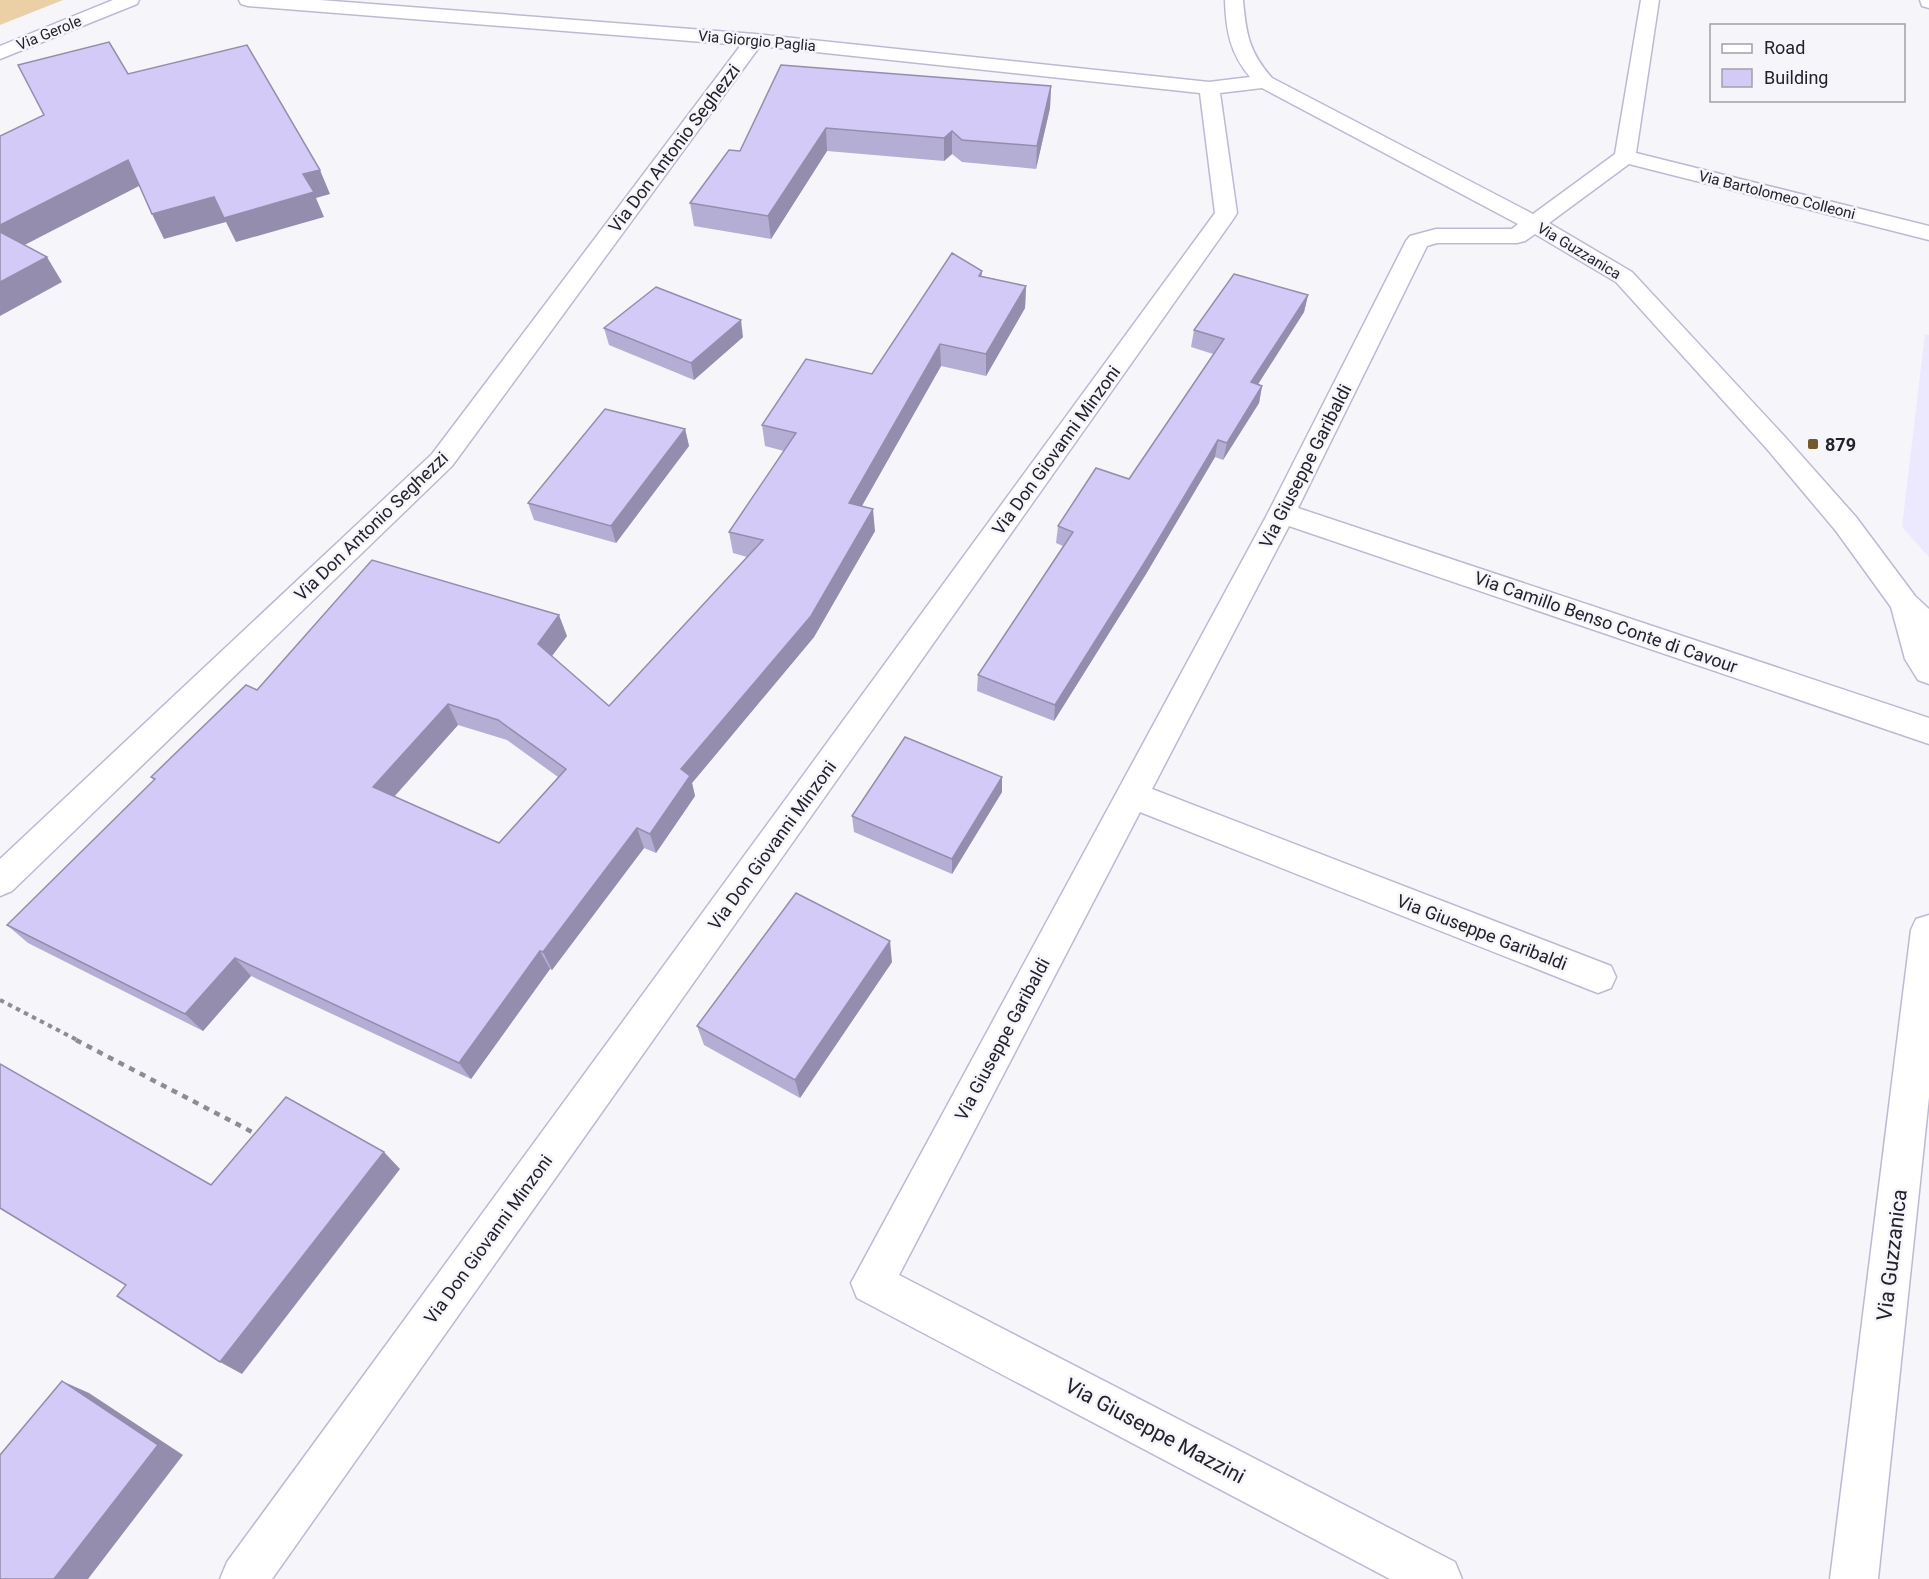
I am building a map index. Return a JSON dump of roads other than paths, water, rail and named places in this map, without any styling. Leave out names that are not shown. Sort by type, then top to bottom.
[{"type":"street","name":"Via Gerole","points":[[0,53],[130,0]]},
{"type":"street","name":"Via Giorgio Paglia","points":[[248,0],[755,40],[1209,88],[1265,82]]},
{"type":"street","name":"Via Guzzanica","points":[[1234,0],[1236,39],[1248,64],[1265,82],[1533,223],[1624,277],[1684,340],[1838,515],[1905,604],[1929,626]]},
{"type":"street","points":[[1625,157],[1650,0]]},
{"type":"street","name":"Via Don Antonio Seghezzi","points":[[0,880],[441,460],[755,40]]},
{"type":"street","name":"Via Don Giovanni Minzoni","points":[[244,1579],[1226,213],[1209,88]]},
{"type":"street","name":"Via Giuseppe Garibaldi","points":[[872,1283],[1282,513],[1418,242],[1436,236],[1517,237],[1625,157]]},
{"type":"street","name":"Via Bartolomeo Colleoni","points":[[1625,157],[1929,233]]},
{"type":"street","name":"Via Camillo Benso Conte di Cavour","points":[[1282,513],[1929,731]]},
{"type":"street","name":"Via Guzzanica","points":[[1905,604],[1920,659],[1929,672]]},
{"type":"street","name":"Via Giuseppe Garibaldi","points":[[1132,795],[1598,977]]},
{"type":"street","name":"Via Guzzanica","points":[[1854,1579],[1929,930]]},
{"type":"street","name":"Via Giuseppe Mazzini","points":[[872,1283],[1438,1579]]},
{"type":"place","name":"879","points":[[1813,444]]}]
